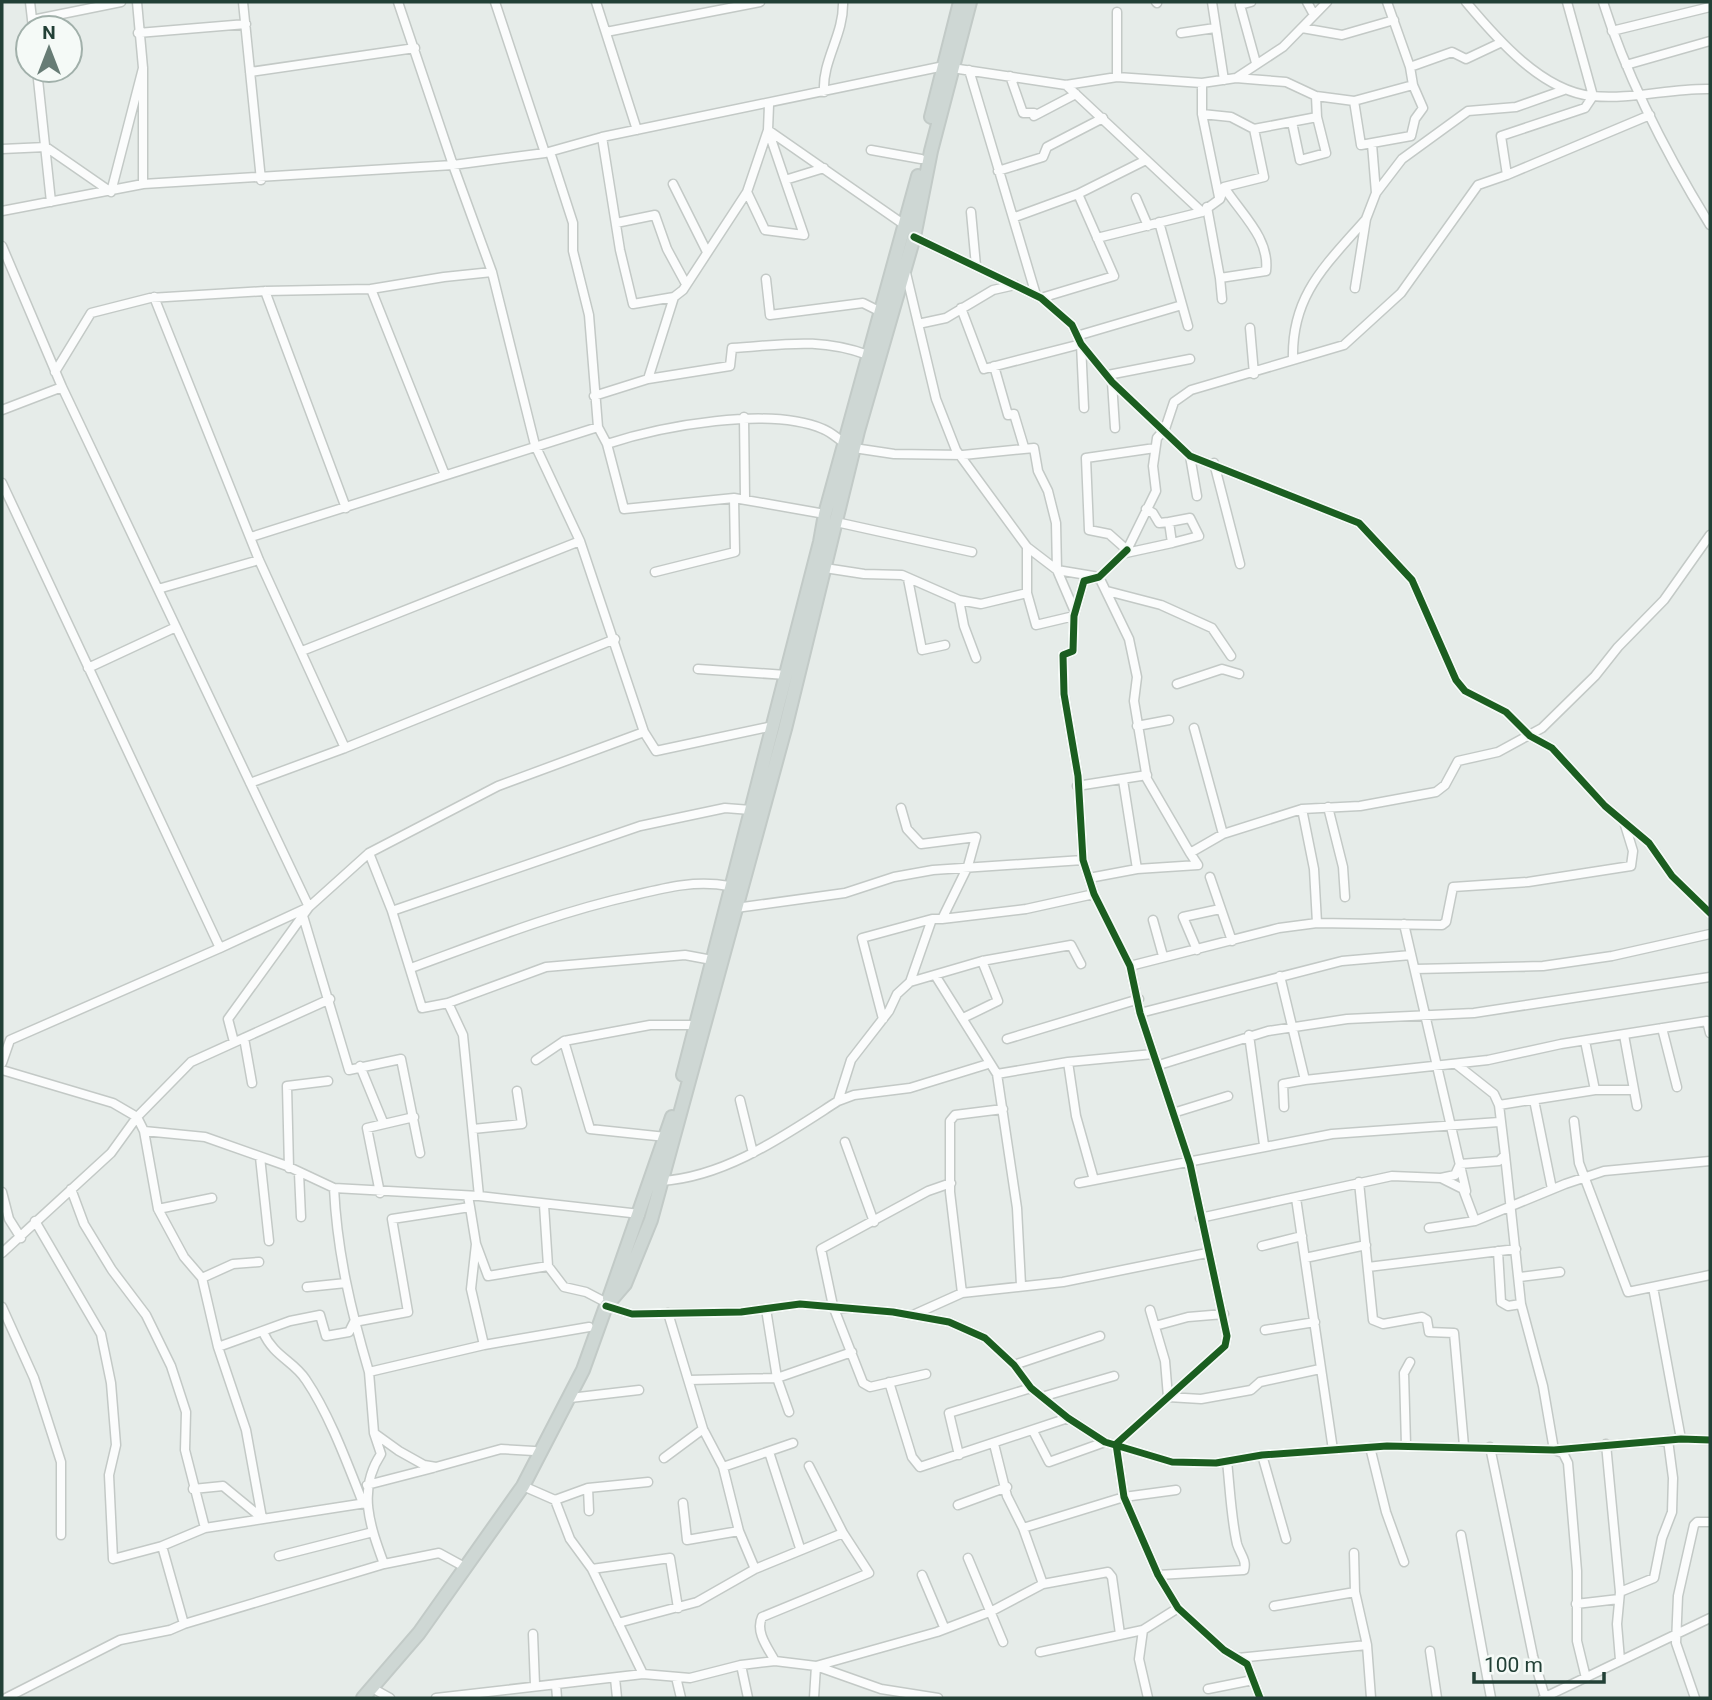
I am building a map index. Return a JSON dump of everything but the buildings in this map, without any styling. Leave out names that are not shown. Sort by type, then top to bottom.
[{"type":"main road","points":[[850,446],[879,310],[910,232],[960,2]]},
{"type":"main road","points":[[358,1698],[432,1608],[497,1516],[579,1367],[589,1327],[625,1284],[651,1220],[736,908],[830,518],[891,307],[905,270],[921,159],[970,2]]},
{"type":"main road","points":[[368,1693],[419,1633],[523,1486],[569,1398],[607,1304],[666,1137],[786,675],[810,603],[825,568],[830,518]]},
{"type":"street","points":[[72,14],[121,2]]},
{"type":"street","points":[[137,2],[143,68],[143,184]]},
{"type":"street","points":[[243,2],[261,180]]},
{"type":"street","points":[[398,2],[492,272],[536,445],[580,541],[615,639],[644,733],[656,751],[773,726]]},
{"type":"street","points":[[495,2],[573,223],[573,251],[589,315],[597,427],[607,444],[625,509],[745,498],[972,552]]},
{"type":"street","points":[[596,2],[637,130]]},
{"type":"street","points":[[606,32],[760,2]]},
{"type":"street","points":[[824,92],[823,72],[844,21],[843,2]]},
{"type":"street","points":[[1212,2],[1224,80]]},
{"type":"street","points":[[1251,2],[1240,5],[1256,63]]},
{"type":"street","points":[[1307,2],[1313,13]]},
{"type":"street","points":[[1236,78],[1283,47],[1313,13],[1327,2]]},
{"type":"street","points":[[1354,101],[1361,145],[1411,136],[1415,119],[1423,108],[1387,2]]},
{"type":"street","points":[[1466,2],[1500,43],[1564,90],[1593,96],[1681,88],[1710,89]]},
{"type":"street","points":[[1507,175],[1502,136],[1585,108],[1593,96],[1567,2]]},
{"type":"street","points":[[1604,2],[1612,31],[1637,93],[1666,152],[1710,225]]},
{"type":"street","points":[[1612,31],[1710,7]]},
{"type":"street","points":[[1117,12],[1117,77]]},
{"type":"street","points":[[1301,29],[1342,35],[1394,20]]},
{"type":"street","points":[[138,33],[246,24]]},
{"type":"street","points":[[1181,33],[1215,28]]},
{"type":"street","points":[[1626,65],[1710,41]]},
{"type":"street","points":[[1410,67],[1452,52],[1466,59],[1500,43]]},
{"type":"street","points":[[250,72],[415,48]]},
{"type":"street","points":[[2,212],[143,184],[261,180],[453,165],[548,153],[602,137],[948,67],[1066,85],[1117,77],[1202,83],[1236,78],[1286,82],[1316,96],[1354,101],[1413,85]]},
{"type":"street","points":[[111,192],[143,68]]},
{"type":"street","points":[[969,70],[1038,297]]},
{"type":"street","points":[[1010,76],[1023,113],[1034,113],[1034,116],[1076,94]]},
{"type":"street","points":[[1202,83],[1202,114],[1220,199]]},
{"type":"street","points":[[39,84],[55,201],[60,211]]},
{"type":"street","points":[[1066,85],[1146,160],[1205,210],[1222,299]]},
{"type":"street","points":[[1356,288],[1366,219],[1376,193],[1402,159],[1468,111],[1516,107],[1564,90]]},
{"type":"street","points":[[1292,122],[1300,160],[1326,153],[1317,117],[1316,96]]},
{"type":"street","points":[[648,379],[674,297],[708,252],[747,192],[768,130],[769,105]]},
{"type":"street","points":[[1202,114],[1231,117],[1254,129],[1317,117]]},
{"type":"street","points":[[1116,1444],[1225,1346],[1227,1336],[1190,1164],[1140,1013],[1139,999],[1129,966],[1094,894],[1083,860],[1073,737],[1064,694],[1063,655],[1073,651],[1075,614],[1084,581],[1099,577],[1126,552],[1156,491],[1157,438],[1165,429],[1174,402],[1191,390],[1254,374],[1344,345],[1401,293],[1478,186],[1650,115]]},
{"type":"street","points":[[998,171],[1043,157],[1047,147],[1103,118]]},
{"type":"street","points":[[1224,187],[1265,177],[1254,129]]},
{"type":"street","points":[[768,130],[910,232],[1038,297],[1072,325],[1080,340],[1110,378],[1190,456],[1214,463],[1359,523],[1412,580],[1456,680],[1465,691],[1506,712],[1530,736],[1552,748],[1625,825],[1633,851],[1631,866],[1528,882],[1453,887],[1445,924],[1317,923],[1267,931],[1129,966]]},
{"type":"street","points":[[747,192],[765,230],[804,235],[768,130]]},
{"type":"street","points":[[602,137],[633,304],[674,297]]},
{"type":"street","points":[[1372,144],[1376,193]]},
{"type":"street","points":[[2,149],[46,147],[111,192]]},
{"type":"street","points":[[871,150],[921,159]]},
{"type":"street","points":[[1015,217],[1078,194],[1146,160]]},
{"type":"street","points":[[785,180],[824,168]]},
{"type":"street","points":[[673,184],[708,252]]},
{"type":"street","points":[[1097,238],[1205,210],[1220,199],[1224,187]]},
{"type":"street","points":[[1220,278],[1266,271],[1268,258],[1259,235],[1224,187]]},
{"type":"street","points":[[1038,297],[1114,276],[1078,194]]},
{"type":"street","points":[[1136,198],[1149,226]]},
{"type":"street","points":[[971,212],[976,266]]},
{"type":"street","points":[[616,223],[655,215],[667,249],[685,284]]},
{"type":"street","points":[[1293,360],[1292,331],[1308,288],[1366,219]]},
{"type":"street","points":[[1160,222],[1188,326]]},
{"type":"street","points":[[2,246],[55,372],[309,907]]},
{"type":"street","points":[[905,270],[936,399],[956,450],[963,455],[989,497],[1027,547],[1057,570],[1099,577]]},
{"type":"street","points":[[55,372],[91,313],[153,298],[265,291],[371,289],[444,276],[492,272]]},
{"type":"street","points":[[766,279],[770,315],[863,303],[879,310]]},
{"type":"street","points":[[918,324],[946,318],[993,290],[1015,285]]},
{"type":"street","points":[[371,289],[445,475]]},
{"type":"street","points":[[265,291],[346,508]]},
{"type":"street","points":[[153,298],[260,560],[345,748]]},
{"type":"street","points":[[961,308],[984,369],[1182,305]]},
{"type":"street","points":[[1250,328],[1254,374]]},
{"type":"street","points":[[1080,340],[1084,408]]},
{"type":"street","points":[[594,396],[648,379],[730,366],[732,348],[819,342],[840,345],[868,355]]},
{"type":"street","points":[[1110,378],[1190,359]]},
{"type":"street","points":[[994,366],[1008,415],[1014,414],[1024,447]]},
{"type":"street","points":[[1110,378],[1115,428]]},
{"type":"street","points":[[2,410],[62,387]]},
{"type":"street","points":[[744,417],[745,498]]},
{"type":"street","points":[[607,444],[744,417],[773,418],[824,429],[850,446],[894,454],[963,455],[1034,448],[1038,471],[1048,491],[1056,523],[1057,570],[1075,614]]},
{"type":"street","points":[[251,537],[597,427]]},
{"type":"street","points":[[1126,552],[1109,534],[1089,530],[1086,457],[1155,449]]},
{"type":"street","points":[[1190,456],[1197,496]]},
{"type":"street","points":[[1214,463],[1240,564]]},
{"type":"street","points":[[2,483],[220,948]]},
{"type":"street","points":[[655,572],[735,552],[734,498]]},
{"type":"street","points":[[1126,552],[1199,536],[1190,518],[1159,523],[1153,513],[1146,509]]},
{"type":"street","points":[[1169,522],[1172,542]]},
{"type":"street","points":[[1190,853],[1223,834],[1302,809],[1360,806],[1430,795],[1445,785],[1458,761],[1498,752],[1530,736],[1595,676],[1618,647],[1664,600],[1710,535]]},
{"type":"street","points":[[302,651],[580,541]]},
{"type":"street","points":[[1027,547],[1027,593],[1036,625],[1075,614]]},
{"type":"street","points":[[158,589],[260,560]]},
{"type":"street","points":[[825,568],[864,574],[902,575],[958,600],[981,604],[1027,593]]},
{"type":"street","points":[[1089,878],[1137,869],[1198,865],[1147,775],[1137,726],[1137,677],[1129,639],[1099,577]]},
{"type":"street","points":[[908,579],[922,650],[944,645]]},
{"type":"street","points":[[1107,591],[1161,605],[1212,628],[1231,656]]},
{"type":"street","points":[[958,600],[976,658]]},
{"type":"street","points":[[88,668],[176,627]]},
{"type":"street","points":[[250,783],[345,748],[615,639]]},
{"type":"street","points":[[698,668],[786,675]]},
{"type":"street","points":[[1177,684],[1222,669],[1239,674]]},
{"type":"street","points":[[1137,726],[1169,720]]},
{"type":"street","points":[[1194,728],[1223,834]]},
{"type":"street","points":[[234,1042],[228,1018],[309,907],[369,853],[498,786],[581,753],[644,733]]},
{"type":"street","points":[[1077,786],[1147,775]]},
{"type":"street","points":[[1123,780],[1137,869]]},
{"type":"street","points":[[1328,807],[1343,867],[1345,897]]},
{"type":"street","points":[[392,911],[640,826],[724,808],[751,810]]},
{"type":"street","points":[[901,808],[907,829],[921,844],[976,837],[968,866],[942,919]]},
{"type":"street","points":[[1302,809],[1314,869],[1317,923]]},
{"type":"street","points":[[1625,825],[1636,829],[1672,876],[1710,913]]},
{"type":"street","points":[[369,853],[392,911],[422,1008],[448,1003],[545,967],[685,955],[712,960]]},
{"type":"street","points":[[736,908],[845,893],[894,877],[968,866],[1083,860]]},
{"type":"street","points":[[1210,877],[1232,942]]},
{"type":"street","points":[[411,968],[581,907],[686,883],[706,882],[730,886]]},
{"type":"street","points":[[883,1018],[862,938],[932,919],[1003,913],[1094,894]]},
{"type":"street","points":[[2,1063],[10,1040],[309,907]]},
{"type":"street","points":[[1197,950],[1183,917],[1220,909]]},
{"type":"street","points":[[303,916],[330,999],[349,1070],[401,1059],[420,1153]]},
{"type":"street","points":[[910,982],[932,919]]},
{"type":"street","points":[[1153,920],[1163,956]]},
{"type":"street","points":[[1404,925],[1452,1124],[1466,1195]]},
{"type":"street","points":[[1415,969],[1543,965],[1612,956],[1710,934]]},
{"type":"street","points":[[838,1101],[851,1060],[883,1018],[897,994],[910,982],[982,961],[1071,945],[1081,964]]},
{"type":"street","points":[[1140,1013],[1342,961],[1411,955]]},
{"type":"street","points":[[963,1018],[998,1000],[982,961]]},
{"type":"street","points":[[935,975],[988,1064],[997,1074],[1017,1208],[1021,1285]]},
{"type":"street","points":[[1280,976],[1305,1080]]},
{"type":"street","points":[[1159,1065],[1249,1035],[1347,1018],[1474,1013],[1606,995],[1710,977]]},
{"type":"street","points":[[2,1253],[111,1153],[137,1117],[191,1062],[330,999]]},
{"type":"street","points":[[1007,1039],[1139,999]]},
{"type":"street","points":[[448,1003],[463,1035],[479,1196]]},
{"type":"street","points":[[1284,1107],[1283,1084],[1305,1080],[1456,1064],[1709,1021],[1710,1033]]},
{"type":"street","points":[[536,1060],[564,1041],[650,1025],[696,1025]]},
{"type":"street","points":[[1662,1028],[1677,1087]]},
{"type":"street","points":[[1249,1035],[1265,1145]]},
{"type":"street","points":[[1623,1035],[1637,1106]]},
{"type":"street","points":[[244,1038],[252,1083]]},
{"type":"street","points":[[564,1041],[590,1129],[666,1137]]},
{"type":"street","points":[[1585,1041],[1595,1090]]},
{"type":"street","points":[[997,1074],[1068,1062],[1153,1054]]},
{"type":"street","points":[[1068,1062],[1076,1116],[1094,1180]]},
{"type":"street","points":[[661,1181],[709,1170],[753,1153],[838,1101],[854,1095],[909,1088],[988,1064]]},
{"type":"street","points":[[1456,1064],[1488,1087],[1499,1105],[1521,1304],[1544,1386],[1554,1450]]},
{"type":"street","points":[[360,1066],[383,1122]]},
{"type":"street","points":[[2,1070],[113,1103],[137,1117],[144,1131],[158,1209],[178,1247],[202,1278],[218,1347],[246,1430],[262,1518]]},
{"type":"street","points":[[289,1168],[287,1086],[328,1081]]},
{"type":"street","points":[[1499,1105],[1595,1090],[1634,1090]]},
{"type":"street","points":[[473,1129],[522,1125],[517,1091]]},
{"type":"street","points":[[1173,1112],[1228,1096]]},
{"type":"street","points":[[740,1100],[753,1153]]},
{"type":"street","points":[[1534,1100],[1552,1189]]},
{"type":"street","points":[[962,1293],[951,1183],[951,1117],[1003,1109]]},
{"type":"street","points":[[380,1193],[367,1128],[383,1122],[414,1117]]},
{"type":"street","points":[[1574,1121],[1579,1163],[1628,1292],[1710,1275]]},
{"type":"street","points":[[1079,1183],[1190,1164],[1265,1145],[1332,1134],[1499,1122]]},
{"type":"street","points":[[144,1131],[205,1137],[334,1188],[380,1193],[479,1196],[640,1214]]},
{"type":"street","points":[[845,1142],[874,1222]]},
{"type":"street","points":[[1460,1164],[1499,1161],[1505,1155]]},
{"type":"street","points":[[260,1157],[269,1241]]},
{"type":"street","points":[[1429,1228],[1475,1221],[1512,1208],[1552,1189],[1623,1167],[1710,1161]]},
{"type":"street","points":[[1200,1219],[1392,1176],[1441,1178],[1455,1175],[1460,1164]]},
{"type":"street","points":[[299,1173],[301,1217]]},
{"type":"street","points":[[1441,1178],[1463,1189],[1475,1221]]},
{"type":"street","points":[[1359,1182],[1373,1321],[1376,1324],[1422,1317],[1427,1320],[1429,1332],[1454,1333],[1464,1446]]},
{"type":"street","points":[[926,1374],[865,1387],[833,1306],[821,1249],[928,1191],[951,1183]]},
{"type":"street","points":[[334,1188],[336,1237],[354,1322],[369,1372],[373,1433],[382,1454],[372,1468],[366,1503],[384,1564]]},
{"type":"street","points":[[71,1189],[84,1224],[112,1270],[146,1315],[171,1366],[186,1412],[185,1450],[205,1528]]},
{"type":"street","points":[[2,1192],[9,1219],[21,1238]]},
{"type":"street","points":[[468,1196],[476,1244],[488,1276],[548,1266]]},
{"type":"street","points":[[158,1209],[212,1198]]},
{"type":"street","points":[[1296,1198],[1333,1450]]},
{"type":"street","points":[[544,1205],[548,1266],[564,1287],[586,1292],[632,1314],[766,1309],[800,1304],[913,1315],[949,1322],[985,1338],[1014,1365],[1031,1388],[1045,1396],[1068,1418],[1105,1442],[1172,1462],[1227,1461],[1262,1455],[1406,1445],[1554,1450],[1681,1438],[1710,1440]]},
{"type":"street","points":[[354,1322],[408,1312],[392,1219],[470,1207]]},
{"type":"street","points":[[35,1222],[101,1334],[111,1383],[116,1445],[108,1475],[113,1559],[162,1546],[188,1532],[205,1528],[366,1503]]},
{"type":"street","points":[[1262,1246],[1302,1236]]},
{"type":"street","points":[[476,1244],[471,1290],[484,1345]]},
{"type":"street","points":[[1305,1258],[1366,1245]]},
{"type":"street","points":[[1368,1267],[1516,1249]]},
{"type":"street","points":[[1498,1251],[1501,1302],[1508,1307],[1521,1304]]},
{"type":"street","points":[[913,1315],[962,1293],[1063,1282],[1207,1253]]},
{"type":"street","points":[[202,1278],[233,1264],[259,1262]]},
{"type":"street","points":[[1520,1277],[1560,1272]]},
{"type":"street","points":[[307,1287],[346,1283]]},
{"type":"street","points":[[1653,1287],[1681,1438]]},
{"type":"street","points":[[2,1307],[34,1378],[61,1462],[61,1535]]},
{"type":"street","points":[[766,1309],[777,1378],[789,1412]]},
{"type":"street","points":[[1150,1310],[1165,1361],[1168,1397]]},
{"type":"street","points":[[668,1313],[704,1429],[723,1467],[738,1531],[755,1569]]},
{"type":"street","points":[[1155,1326],[1188,1317],[1224,1314]]},
{"type":"street","points":[[218,1347],[290,1321],[320,1315],[327,1336],[349,1332],[354,1322]]},
{"type":"street","points":[[1265,1330],[1315,1322]]},
{"type":"street","points":[[369,1372],[484,1345],[589,1327]]},
{"type":"street","points":[[263,1332],[270,1346],[304,1377],[342,1449],[361,1498],[366,1503]]},
{"type":"street","points":[[1014,1365],[1100,1336]]},
{"type":"street","points":[[688,1380],[777,1378],[852,1352]]},
{"type":"street","points":[[1406,1445],[1404,1373],[1410,1362]]},
{"type":"street","points":[[1168,1397],[1201,1399],[1251,1390],[1260,1382],[1320,1370]]},
{"type":"street","points":[[1045,1396],[1114,1376]]},
{"type":"street","points":[[889,1382],[916,1464],[920,1467],[1068,1418]]},
{"type":"street","points":[[958,1455],[948,1413],[1031,1388]]},
{"type":"street","points":[[569,1398],[639,1390]]},
{"type":"street","points":[[664,1458],[704,1429]]},
{"type":"street","points":[[1033,1431],[1049,1462],[1105,1442]]},
{"type":"street","points":[[373,1433],[411,1458],[436,1467]]},
{"type":"street","points":[[1576,1604],[1619,1595],[1654,1578],[1662,1538],[1672,1512],[1673,1478],[1668,1440]]},
{"type":"street","points":[[723,1467],[793,1443]]},
{"type":"street","points":[[994,1444],[1007,1487],[1007,1496],[1023,1528],[1043,1584]]},
{"type":"street","points":[[1116,1444],[1124,1497],[1158,1575],[1178,1608],[1247,1664],[1259,1698]]},
{"type":"street","points":[[1606,1444],[1619,1595],[1617,1624],[1620,1660]]},
{"type":"street","points":[[1370,1447],[1386,1512],[1404,1562]]},
{"type":"street","points":[[1490,1447],[1533,1656],[1547,1697],[1710,1618]]},
{"type":"street","points":[[367,1485],[501,1449],[534,1451]]},
{"type":"street","points":[[1554,1450],[1563,1453],[1569,1463],[1577,1570],[1577,1641],[1586,1678]]},
{"type":"street","points":[[769,1452],[800,1548]]},
{"type":"street","points":[[1262,1455],[1286,1539]]},
{"type":"street","points":[[1158,1575],[1244,1570],[1245,1562],[1233,1520],[1227,1461]]},
{"type":"street","points":[[775,1661],[761,1634],[759,1624],[762,1617],[869,1573],[843,1533],[809,1466]]},
{"type":"street","points":[[523,1486],[555,1500],[588,1488],[648,1482]]},
{"type":"street","points":[[193,1489],[223,1486],[262,1518]]},
{"type":"street","points":[[958,1505],[1007,1487]]},
{"type":"street","points":[[588,1488],[589,1511]]},
{"type":"street","points":[[1023,1528],[1124,1497],[1177,1490]]},
{"type":"street","points":[[555,1500],[570,1539],[592,1569],[643,1674]]},
{"type":"street","points":[[683,1503],[687,1540],[738,1531]]},
{"type":"street","points":[[1695,1698],[1676,1643],[1678,1596],[1688,1543],[1697,1522],[1710,1522]]},
{"type":"street","points":[[279,1556],[373,1532]]},
{"type":"street","points":[[618,1623],[697,1602],[755,1569],[800,1548],[843,1533]]},
{"type":"street","points":[[1461,1535],[1490,1698]]},
{"type":"street","points":[[162,1546],[184,1623]]},
{"type":"street","points":[[6,1698],[120,1640],[170,1630],[184,1623],[384,1564],[439,1553],[461,1566]]},
{"type":"street","points":[[1354,1553],[1355,1592],[1367,1645],[1371,1698]]},
{"type":"street","points":[[592,1569],[670,1558],[678,1608]]},
{"type":"street","points":[[968,1558],[1003,1642]]},
{"type":"street","points":[[816,1666],[992,1611],[1043,1584],[1108,1572],[1112,1577],[1120,1634]]},
{"type":"street","points":[[922,1574],[944,1628]]},
{"type":"street","points":[[1273,1606],[1355,1592]]},
{"type":"street","points":[[1040,1652],[1143,1630],[1178,1608]]},
{"type":"street","points":[[1143,1630],[1139,1659],[1148,1698]]},
{"type":"street","points":[[533,1634],[535,1685]]},
{"type":"street","points":[[1238,1658],[1367,1645]]},
{"type":"street","points":[[1430,1651],[1437,1698]]},
{"type":"street","points":[[436,1698],[514,1694],[535,1685],[643,1674],[690,1678],[741,1665],[775,1661],[816,1666],[881,1689],[938,1698]]},
{"type":"street","points":[[741,1665],[748,1698]]},
{"type":"street","points":[[814,1698],[816,1666]]},
{"type":"street","points":[[676,1677],[681,1698]]},
{"type":"street","points":[[615,1678],[617,1698]]},
{"type":"street","points":[[1208,1689],[1253,1680]]},
{"type":"street","points":[[555,1685],[557,1698]]},
{"type":"street","points":[[368,1693],[390,1698]]},
{"type":"cycle path","points":[[914,237],[1041,298],[1072,325],[1081,344],[1112,382],[1190,456],[1359,523],[1412,580],[1456,680],[1465,691],[1506,712],[1530,736],[1552,748],[1605,806],[1649,843],[1672,876],[1710,913]]},
{"type":"cycle path","points":[[1127,550],[1099,577],[1084,581],[1074,616],[1073,651],[1063,655],[1064,694],[1078,776],[1083,860],[1094,894],[1130,966],[1140,1013],[1190,1164],[1227,1336],[1225,1346],[1116,1444],[1124,1497],[1158,1575],[1178,1608],[1224,1650],[1247,1664],[1260,1698]]},
{"type":"cycle path","points":[[606,1306],[632,1314],[741,1312],[800,1304],[893,1312],[949,1322],[985,1338],[1014,1365],[1031,1388],[1068,1418],[1105,1442],[1172,1462],[1216,1463],[1262,1455],[1387,1446],[1554,1450],[1681,1439],[1710,1440]]}]
